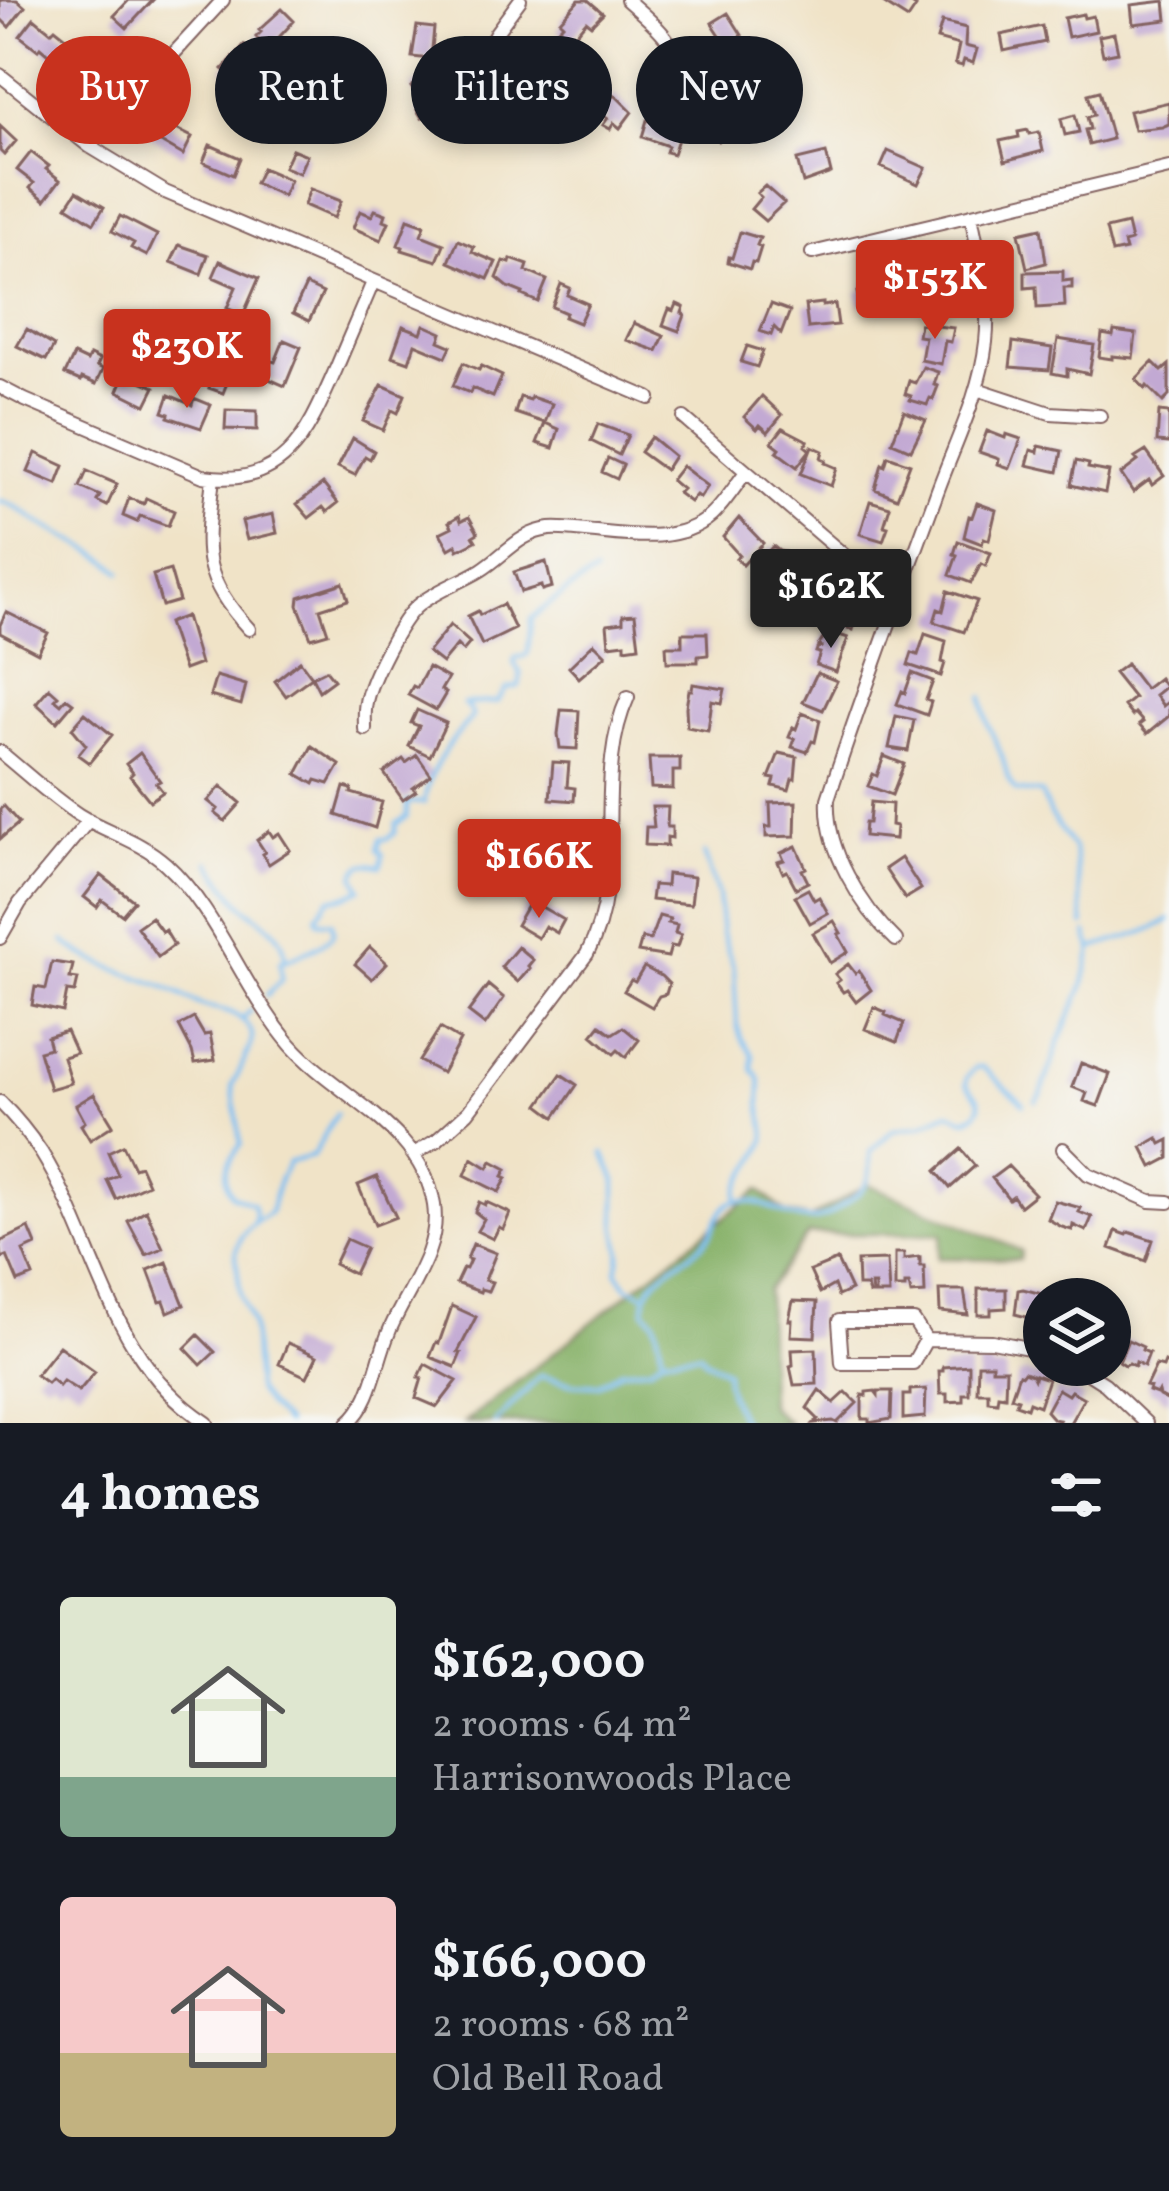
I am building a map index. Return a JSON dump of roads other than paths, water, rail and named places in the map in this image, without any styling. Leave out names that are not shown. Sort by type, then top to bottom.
[{"type":"street","points":[[89,146],[223,0]]},
{"type":"street","points":[[494,36],[520,0]]},
{"type":"street","points":[[627,0],[667,36]]},
{"type":"street","points":[[0,75],[89,146],[165,192],[650,398]]},
{"type":"street","points":[[812,254],[1169,168]]},
{"type":"street","points":[[896,940],[863,902],[835,848],[828,799],[976,389],[987,317],[971,215]]},
{"type":"street","points":[[0,387],[170,463],[213,477],[268,468],[284,458],[311,427],[373,282]]},
{"type":"street","points":[[976,389],[1050,413],[1100,416]]},
{"type":"street","points":[[684,418],[852,562],[902,589]]},
{"type":"street","points":[[365,729],[366,701],[382,663],[407,616],[428,598],[480,571],[531,533],[569,529],[645,537],[699,525],[745,473]]},
{"type":"street","points":[[213,477],[209,568],[222,596],[249,629]]},
{"type":"street","points":[[414,1154],[468,1112],[595,940],[605,904],[614,733],[628,697]]},
{"type":"street","points":[[0,752],[89,820],[149,849],[170,867],[294,1048],[392,1130],[424,1170],[435,1219],[432,1242],[396,1315],[363,1407],[348,1423]]},
{"type":"street","points":[[0,938],[20,903],[89,820]]},
{"type":"street","points":[[0,1102],[40,1149],[135,1352],[170,1395],[207,1423]]},
{"type":"street","points":[[1063,1149],[1088,1174],[1150,1201],[1169,1202]]},
{"type":"street","points":[[839,1322],[914,1322],[926,1340],[913,1363],[842,1363],[839,1322]]},
{"type":"street","points":[[926,1340],[992,1341],[1023,1348]]},
{"type":"street","points":[[1107,1386],[1146,1423]]},
{"type":"waterway","points":[[0,501],[91,550],[121,572]]},
{"type":"waterway","points":[[267,995],[282,979],[280,962],[330,937],[332,922],[318,921],[317,916],[329,899],[361,889],[355,875],[362,865],[381,866],[381,839],[395,833],[396,824],[407,817],[407,802],[424,803],[435,767],[472,717],[464,704],[497,702],[506,689],[519,686],[521,674],[514,663],[528,653],[531,619],[595,574]]},
{"type":"waterway","points":[[983,697],[1010,783],[1016,791],[1041,793],[1074,849],[1084,925]]},
{"type":"waterway","points":[[704,853],[734,969],[737,1025],[753,1055],[766,1131],[737,1201]]},
{"type":"waterway","points":[[210,862],[235,897],[275,932],[288,959]]},
{"type":"waterway","points":[[1092,949],[1169,920]]},
{"type":"waterway","points":[[1036,1101],[1083,987],[1092,949],[1087,933]]},
{"type":"waterway","points":[[64,941],[98,962],[203,1006],[230,1012],[249,1028],[250,1045],[232,1085],[241,1144],[226,1175],[232,1195],[253,1204],[253,1223]]},
{"type":"waterway","points":[[242,1020],[251,1010]]},
{"type":"waterway","points":[[663,1357],[655,1321],[645,1310],[646,1296],[660,1276],[701,1245],[726,1206],[746,1201],[808,1220],[826,1216],[862,1190],[870,1152],[893,1130],[921,1125],[949,1112],[966,1119],[976,1114],[979,1099],[966,1085],[976,1067],[982,1067],[1024,1104]]},
{"type":"waterway","points":[[286,1423],[256,1389],[252,1324],[241,1297],[235,1253],[249,1227],[270,1212],[289,1162],[313,1156],[336,1114]]},
{"type":"waterway","points":[[604,1153],[616,1180],[621,1252],[617,1271],[627,1286],[646,1295]]},
{"type":"waterway","points":[[495,1423],[540,1376],[598,1385],[622,1370],[650,1367],[663,1357],[700,1353],[726,1371],[743,1423]]}]
